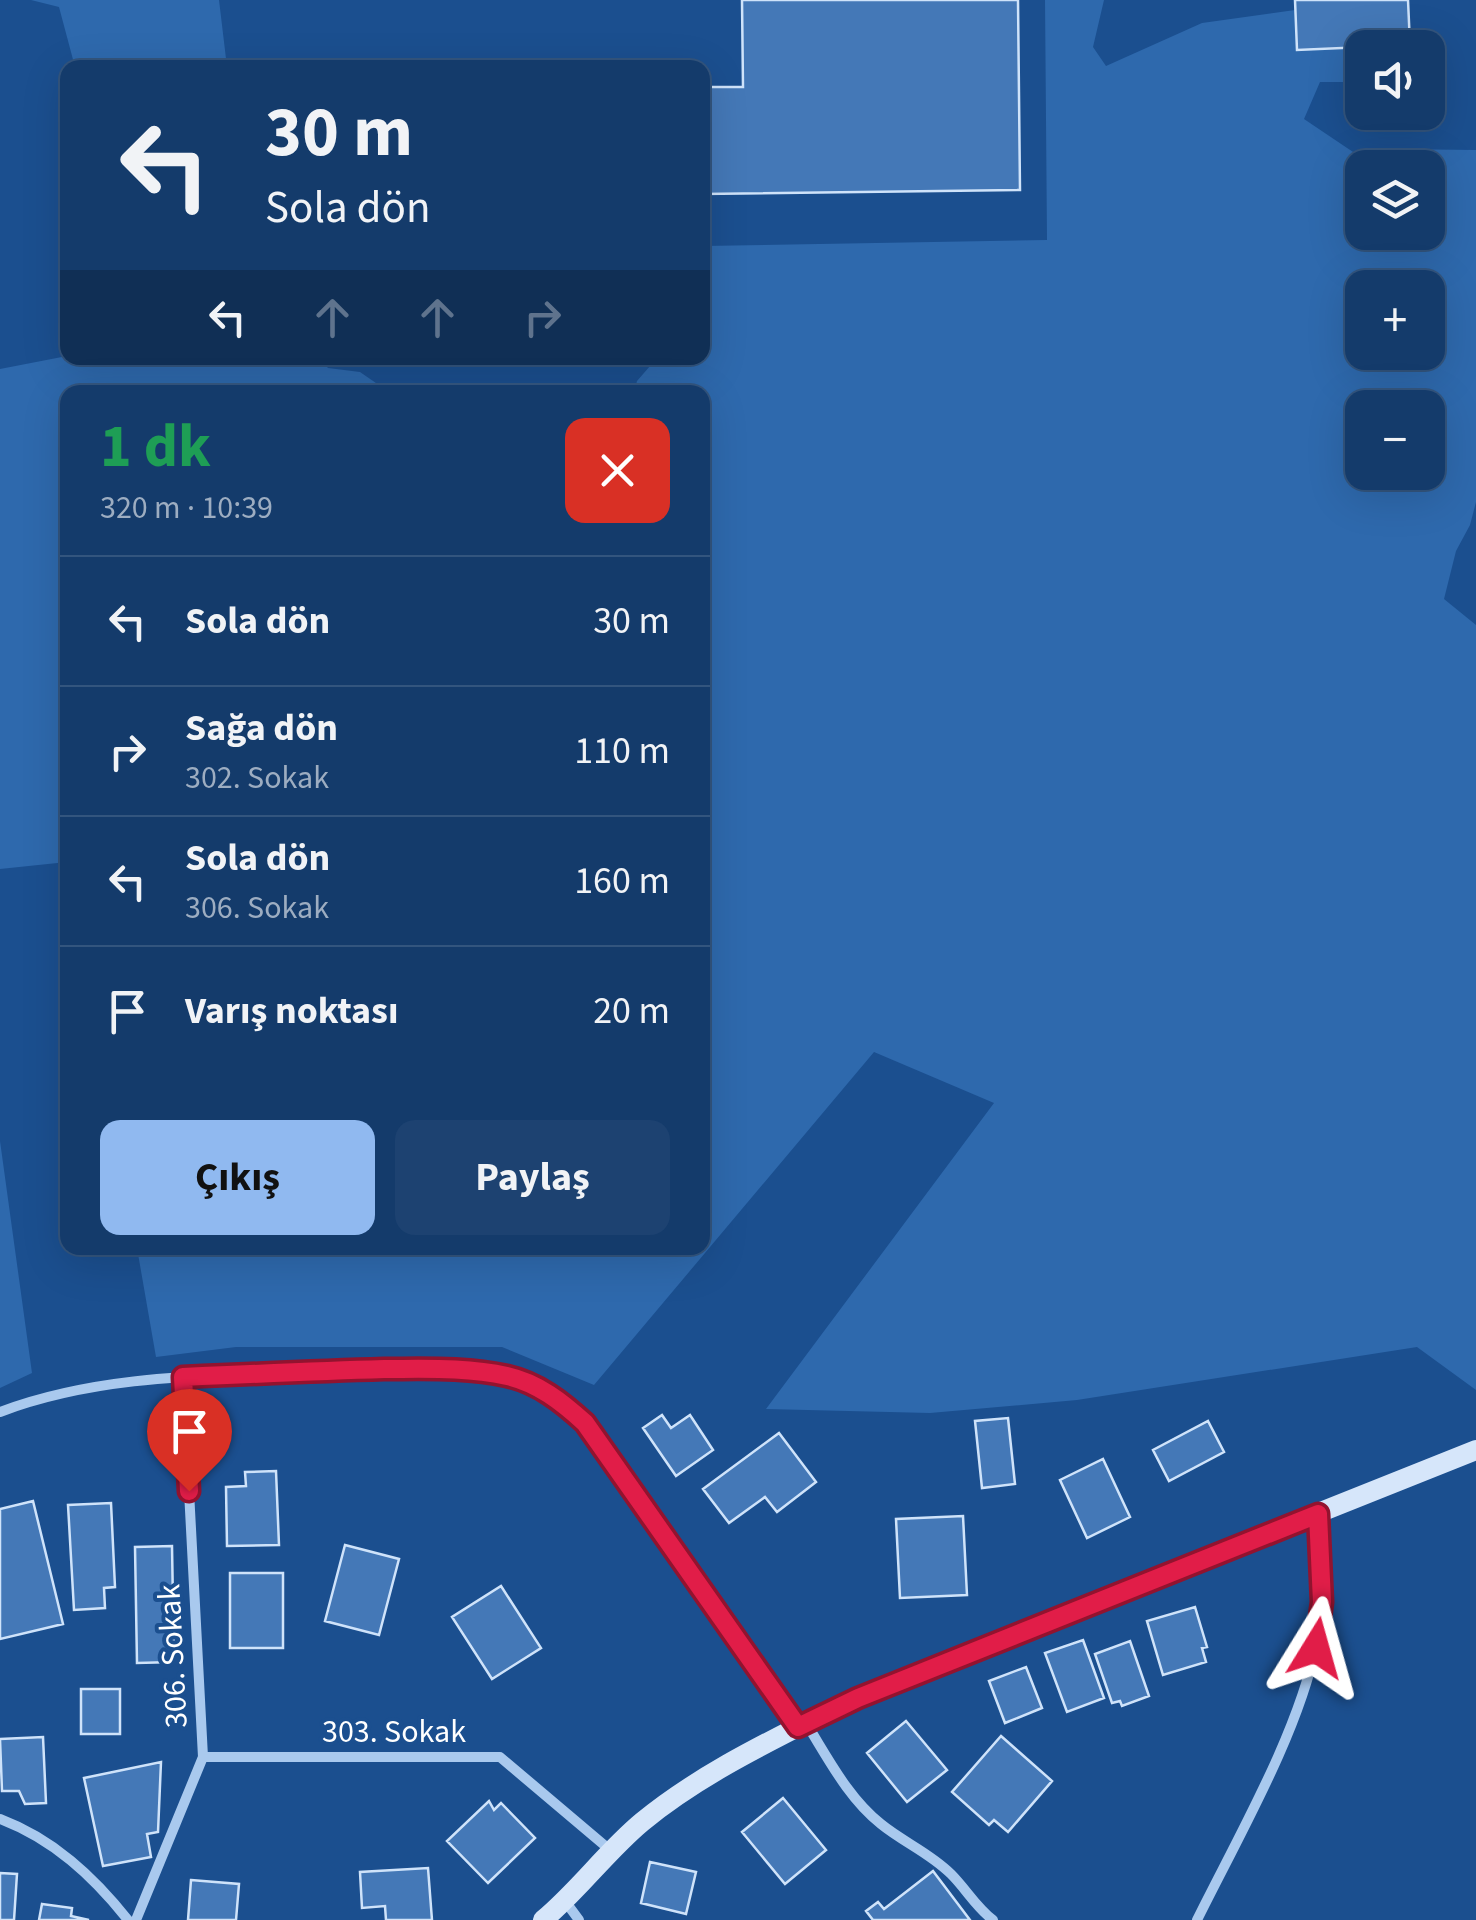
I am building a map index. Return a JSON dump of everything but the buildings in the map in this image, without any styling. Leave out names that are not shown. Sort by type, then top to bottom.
[{"type":"street","points":[[0,1412],[82,1387],[183,1377],[445,1369],[509,1376],[558,1399],[585,1423],[856,1800],[882,1825],[952,1875],[993,1920]]},
{"type":"street","name":"306. Sokak","points":[[132,1920],[203,1757],[183,1377]]},
{"type":"street","points":[[543,1920],[645,1819],[802,1725],[858,1698],[1476,1450]]},
{"type":"street","points":[[1197,1920],[1269,1772],[1316,1648],[1322,1602],[1318,1514]]},
{"type":"street","name":"303. Sokak","points":[[203,1757],[500,1757],[610,1850]]},
{"type":"street","points":[[0,1819],[55,1846],[132,1920]]},
{"type":"street","points":[[565,1901],[580,1920]]},
{"type":"shaded area","points":[[31,0],[219,0],[226,60],[73,60],[59,7]]},
{"type":"shaded area","points":[[1045,0],[1104,0],[1093,47],[1106,66],[1202,23],[1295,10],[1297,50],[1345,48],[1345,82],[1320,82],[1304,119],[1350,150],[1345,150],[1345,250],[1445,250],[1445,150],[1385,150],[1389,149],[1476,150],[1476,502],[1470,525],[1456,551],[1444,599],[1476,625],[1476,1390],[1417,1347],[1077,1400],[930,1413],[766,1409],[994,1103],[874,1052],[710,1247],[710,385],[636,385],[651,365],[710,365],[710,246],[1047,240]]},
{"type":"shaded area","points":[[60,357],[60,365],[325,365],[360,372],[379,385],[60,385],[60,863],[0,869],[0,369]]},
{"type":"shaded area","points":[[0,1141],[32,1373],[0,1388]]},
{"type":"shaded area","points":[[138,1255],[703,1255],[594,1385],[502,1347],[236,1347],[156,1357]]},
{"type":"route","points":[[189,1491],[183,1377],[392,1369],[445,1369],[509,1376],[558,1399],[585,1423],[798,1727],[858,1698],[1318,1514],[1322,1602],[1316,1648]]}]
